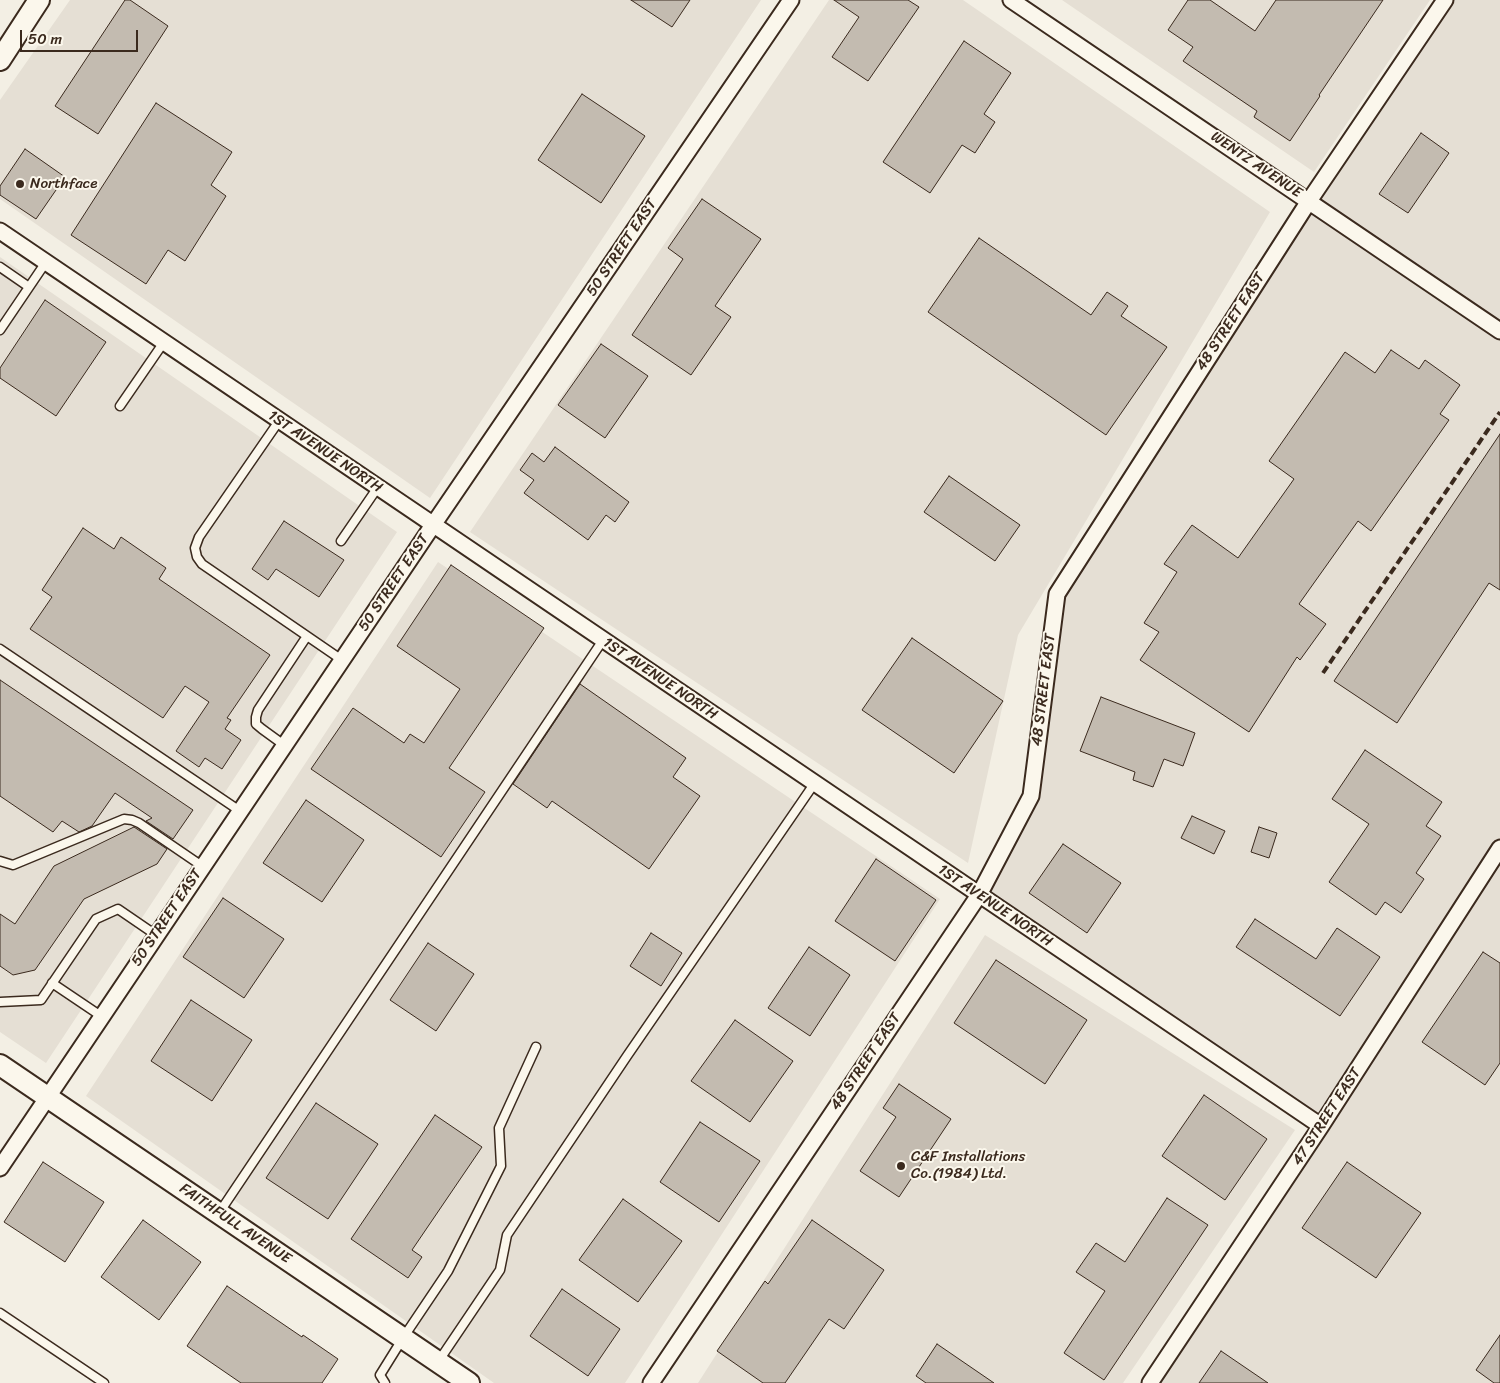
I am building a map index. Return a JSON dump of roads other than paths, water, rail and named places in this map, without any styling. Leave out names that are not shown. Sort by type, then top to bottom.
[{"type":"street","points":[[0,60],[39,0]]},
{"type":"street","name":"50 STREET EAST","points":[[0,1168],[202,866],[791,0]]},
{"type":"street","name":"WENTZ AVENUE","points":[[1011,0],[1500,331]]},
{"type":"street","name":"48 STREET EAST","points":[[651,1383],[979,895],[1030,796],[1057,594],[1309,201],[1445,0]]},
{"type":"street","name":"1ST AVENUE NORTH","points":[[0,231],[1321,1126]]},
{"type":"street","name":"47 STREET EAST","points":[[1150,1383],[1321,1126],[1500,848]]},
{"type":"street","name":"FAITHFULL AVENUE","points":[[0,1065],[469,1383]]},
{"type":"lane","points":[[0,330],[46,262]]},
{"type":"lane","points":[[0,267],[29,287]]},
{"type":"lane","points":[[120,406],[164,342]]},
{"type":"lane","points":[[279,421],[199,537],[194,548],[202,564],[342,660]]},
{"type":"lane","points":[[341,541],[378,488]]},
{"type":"lane","points":[[284,745],[256,724],[256,717],[258,710],[307,636]]},
{"type":"lane","points":[[219,1213],[603,640]]},
{"type":"lane","points":[[0,649],[240,811]]},
{"type":"lane","points":[[438,1362],[500,1270],[507,1235],[632,1048],[814,784]]},
{"type":"lane","points":[[0,861],[13,865],[124,820],[132,820],[202,866]]},
{"type":"lane","points":[[0,1002],[40,1000],[96,919],[118,909],[156,935]]},
{"type":"lane","points":[[52,984],[101,1016]]},
{"type":"lane","points":[[385,1383],[380,1375],[402,1338],[448,1271],[501,1166],[499,1128],[536,1047]]},
{"type":"lane","points":[[0,1313],[104,1383]]},
{"type":"railway","points":[[1323,673],[1500,412]]},
{"type":"place","name":"Northface","points":[[20,184]]},
{"type":"place","name":"C&F Installations Co.(1984) Ltd.","points":[[901,1166]]}]
